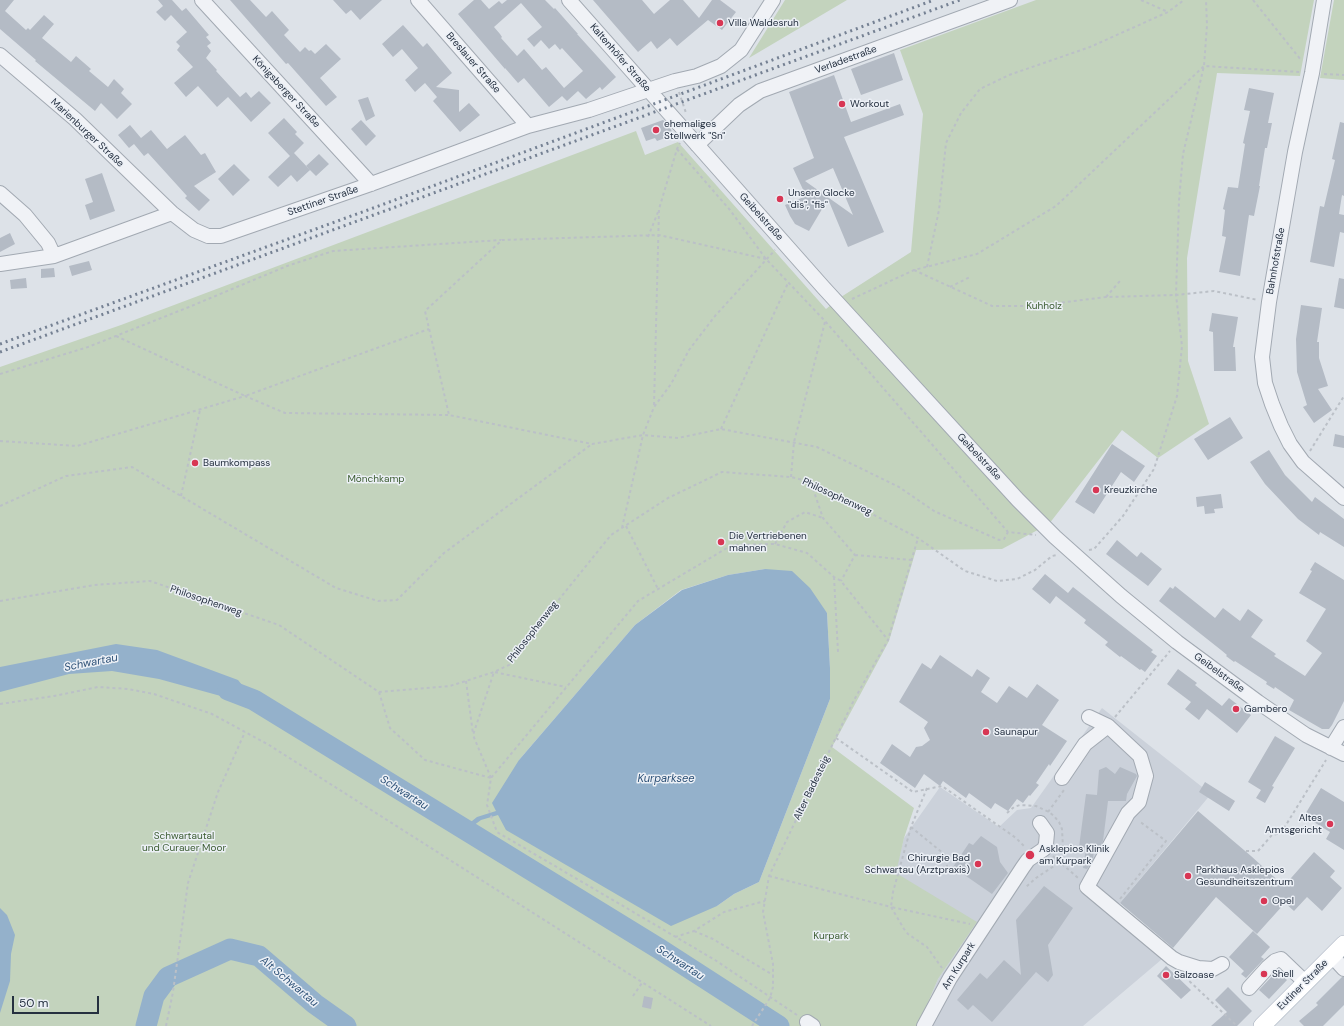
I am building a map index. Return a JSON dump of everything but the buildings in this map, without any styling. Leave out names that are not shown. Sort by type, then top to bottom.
[{"type":"main road","name":"Eutiner Straße","points":[[1262,1026],[1344,944]]},
{"type":"street","name":"Königsberger Straße","points":[[202,0],[371,184]]},
{"type":"street","name":"Breslauer Straße","points":[[418,0],[528,126]]},
{"type":"street","name":"Kaltenhöfer Straße","points":[[569,0],[672,116]]},
{"type":"street","name":"Stettiner Straße","points":[[172,213],[194,230],[208,236],[221,236],[371,184],[528,126],[589,110],[675,80],[697,76],[721,66],[741,50],[773,0]]},
{"type":"street","name":"Verladestraße","points":[[697,145],[739,105],[760,91],[1010,0]]},
{"type":"street","name":"Bahnhofstraße","points":[[1324,0],[1312,73],[1295,152],[1269,302],[1262,356],[1265,383],[1281,426],[1290,444],[1303,462],[1344,498]]},
{"type":"street","name":"Marienburger Straße","points":[[0,55],[75,119],[172,213]]},
{"type":"street","name":"Geibelstraße","points":[[672,116],[1018,500],[1072,554],[1177,642],[1258,702],[1329,752],[1344,754]]},
{"type":"street","points":[[0,193],[25,215],[48,243],[54,256]]},
{"type":"street","points":[[0,264],[54,256],[172,213]]},
{"type":"street","points":[[1089,717],[1108,726],[1140,756],[1146,776],[1139,802],[1128,813],[1087,887],[1167,954],[1179,962],[1206,969],[1222,964]]},
{"type":"street","points":[[1062,778],[1085,744],[1108,726]]},
{"type":"street","points":[[1329,752],[1344,727]]},
{"type":"street","name":"Am Kurpark","points":[[924,1026],[950,978],[1028,860],[1044,849],[1047,833],[1042,820]]},
{"type":"street","points":[[1332,956],[1344,969]]},
{"type":"street","points":[[1249,988],[1268,967],[1275,961],[1281,959],[1305,982]]},
{"type":"path","points":[[1140,0],[1168,12]]},
{"type":"path","points":[[927,267],[939,210],[946,143],[961,113],[980,90],[1009,75],[1090,47],[1168,12],[1184,0]]},
{"type":"path","name":"Philosophenweg","points":[[0,601],[94,585],[150,581],[279,625],[380,692],[450,686],[494,672],[511,664],[544,618],[611,535],[668,498],[722,472],[791,477],[811,482],[918,538],[964,571],[997,581],[1017,579],[1035,570],[1052,556],[1072,554],[1094,549],[1123,516],[1154,469],[1177,396],[1182,346],[1176,296],[1179,201],[1183,154],[1204,66],[1207,25],[1206,0]]},
{"type":"path","points":[[1253,0],[1312,73]]},
{"type":"path","points":[[840,304],[914,270],[977,254],[1056,206],[1204,66],[1344,75]]},
{"type":"path","points":[[675,80],[687,117]]},
{"type":"path","points":[[648,237],[660,209],[677,149],[683,138]]},
{"type":"path","points":[[677,149],[730,210],[766,259],[825,321],[1008,532],[1055,537]]},
{"type":"path","points":[[654,407],[660,209]]},
{"type":"path","points":[[0,374],[88,347],[287,266],[333,251],[502,240],[659,236],[766,259]]},
{"type":"path","points":[[449,415],[425,311],[502,240]]},
{"type":"path","points":[[622,528],[643,435],[654,407],[670,384],[690,350],[715,316],[766,259],[784,242]]},
{"type":"path","points":[[914,270],[992,306],[1034,306],[1106,297],[1176,296],[1214,291],[1269,302]]},
{"type":"path","points":[[950,286],[970,277]]},
{"type":"path","points":[[1106,297],[1120,281]]},
{"type":"path","points":[[721,429],[788,283]]},
{"type":"path","points":[[791,477],[794,442],[825,321]]},
{"type":"path","points":[[0,441],[77,446],[245,396],[429,329]]},
{"type":"path","points":[[116,336],[285,413],[449,415],[592,444],[643,435],[678,438],[721,429],[817,447],[899,487],[934,511],[999,540],[1004,539],[1008,532]]},
{"type":"path","points":[[1303,462],[1344,396]]},
{"type":"path","points":[[181,496],[200,410]]},
{"type":"path","points":[[0,506],[66,476],[132,467],[336,588],[378,601],[397,600],[444,553],[592,444]]},
{"type":"path","points":[[811,482],[823,518],[854,555],[912,560]]},
{"type":"path","points":[[775,544],[788,522],[805,512],[823,518]]},
{"type":"path","points":[[626,526],[658,588]]},
{"type":"path","name":"Alter Badesteig","points":[[770,998],[773,988],[773,964],[763,912],[769,876],[854,700],[888,640],[918,538]]},
{"type":"path","points":[[810,1024],[715,960],[497,832],[487,805],[491,778],[638,601],[732,545],[775,544],[807,553],[841,581],[888,640]]},
{"type":"path","points":[[841,581],[854,555]]},
{"type":"path","points":[[834,576],[838,652]]},
{"type":"path","points":[[1108,726],[1177,642]]},
{"type":"path","points":[[473,735],[494,672],[566,687]]},
{"type":"path","points":[[466,680],[473,735],[491,778]]},
{"type":"path","points":[[0,704],[54,696],[98,687],[128,689],[154,694],[212,714],[269,745],[711,1026]]},
{"type":"path","points":[[380,692],[390,728],[425,760],[491,778]]},
{"type":"path","points":[[166,1026],[173,992],[188,883],[218,792],[245,732]]},
{"type":"path","points":[[836,738],[913,792],[942,786],[1016,838],[1034,856]]},
{"type":"path","points":[[1246,851],[1258,851],[1272,835],[1281,833],[1329,752]]},
{"type":"path","points":[[1042,820],[1068,783],[1062,778]]},
{"type":"path","points":[[927,788],[911,827],[893,892],[891,907],[908,934],[927,947],[950,978]]},
{"type":"path","points":[[1112,908],[1166,841],[1128,813]]},
{"type":"path","points":[[911,827],[944,854],[949,874]]},
{"type":"path","points":[[1054,857],[1087,887]]},
{"type":"path","points":[[769,876],[891,907],[985,927]]},
{"type":"path","points":[[675,937],[694,931],[724,912],[765,901]]},
{"type":"path","points":[[694,931],[713,939],[773,975]]},
{"type":"path","points":[[1181,973],[1237,1026]]},
{"type":"path","points":[[633,996],[642,983]]},
{"type":"path","points":[[752,1026],[770,998]]},
{"type":"shaded area","name":"Asklepios Klinik am Kurpark","points":[[1102,708],[1211,794],[1115,909],[1168,954],[1083,1026],[918,1026],[938,979],[976,923],[895,873],[904,838],[940,787],[999,827],[1017,810],[1031,808]]},
{"type":"green space","points":[[785,0],[847,0],[749,58]]},
{"type":"green space","points":[[1036,0],[1314,0],[1300,76],[1217,73],[1187,258],[1188,361],[1209,424],[1158,458],[1122,430],[1049,524],[1002,549],[916,550],[889,641],[832,747],[914,808],[904,838],[896,873],[977,922],[938,979],[918,1026],[0,1026],[0,367],[121,325],[636,131],[645,155],[678,142],[826,309],[841,297],[911,252],[923,114],[900,50]],"holes":[[[765,569],[827,613],[830,699],[759,882],[734,894],[717,906],[519,760],[635,625],[681,590],[728,575]]]},
{"type":"green space","points":[[1334,0],[1344,0],[1344,80],[1320,78]]},
{"type":"water","name":"Kurparksee","points":[[765,569],[792,571],[810,588],[827,613],[830,699],[759,882],[734,894],[717,906],[671,926],[506,830],[498,815],[481,820],[466,831],[462,829],[477,817],[496,811],[492,803],[519,760],[635,625],[682,590],[728,575]]},
{"type":"water","points":[[116,644],[157,650],[238,680],[254,700],[228,698],[159,679],[112,671],[69,674],[0,692],[0,667]]},
{"type":"water","points":[[0,908],[7,915],[15,935],[11,954],[10,981],[0,1013]]},
{"type":"water","points":[[168,977],[155,1026],[139,1026],[152,987]]},
{"type":"waterway","name":"Schwartau","points":[[228,690],[254,700],[658,948],[779,1026]]},
{"type":"waterway","name":"Alt Schwartau","points":[[146,1026],[154,996],[168,977],[230,949],[259,956],[315,1004],[346,1026]]},
{"type":"railway","points":[[0,344],[376,207],[934,0]]},
{"type":"railway","points":[[0,352],[960,0]]},
{"type":"place","name":"Villa Waldesruh","points":[[720,23]]},
{"type":"place","name":"Workout","points":[[842,104]]},
{"type":"place","name":"ehemaliges Stellwerk \"Sn\"","points":[[656,130]]},
{"type":"place","name":"Unsere Glocke \"dis\", \"fis\"","points":[[780,199]]},
{"type":"place","name":"Baumkompass","points":[[195,463]]},
{"type":"place","name":"Kreuzkirche","points":[[1096,490]]},
{"type":"place","name":"Die Vertriebenen mahnen","points":[[721,542]]},
{"type":"place","name":"Gambero","points":[[1236,709]]},
{"type":"place","name":"Saunapur","points":[[986,732]]},
{"type":"place","name":"Altes Amtsgericht","points":[[1330,824]]},
{"type":"place","name":"Asklepios Klinik am Kurpark","points":[[1030,855]]},
{"type":"place","name":"Chirurgie Bad Schwartau (Arztpraxis)","points":[[978,864]]},
{"type":"place","name":"Parkhaus Asklepios Gesundheitszentrum","points":[[1188,876]]},
{"type":"place","name":"Opel","points":[[1264,901]]},
{"type":"place","name":"Shell","points":[[1264,974]]},
{"type":"place","name":"Salzoase","points":[[1166,975]]},
{"type":"park label","name":"Kuhholz","points":[[1044,306]]},
{"type":"park label","name":"Mönchkamp","points":[[376,479]]},
{"type":"park label","name":"Schwartautal und Curauer Moor","points":[[184,842]]},
{"type":"park label","name":"Kurpark","points":[[831,936]]}]
